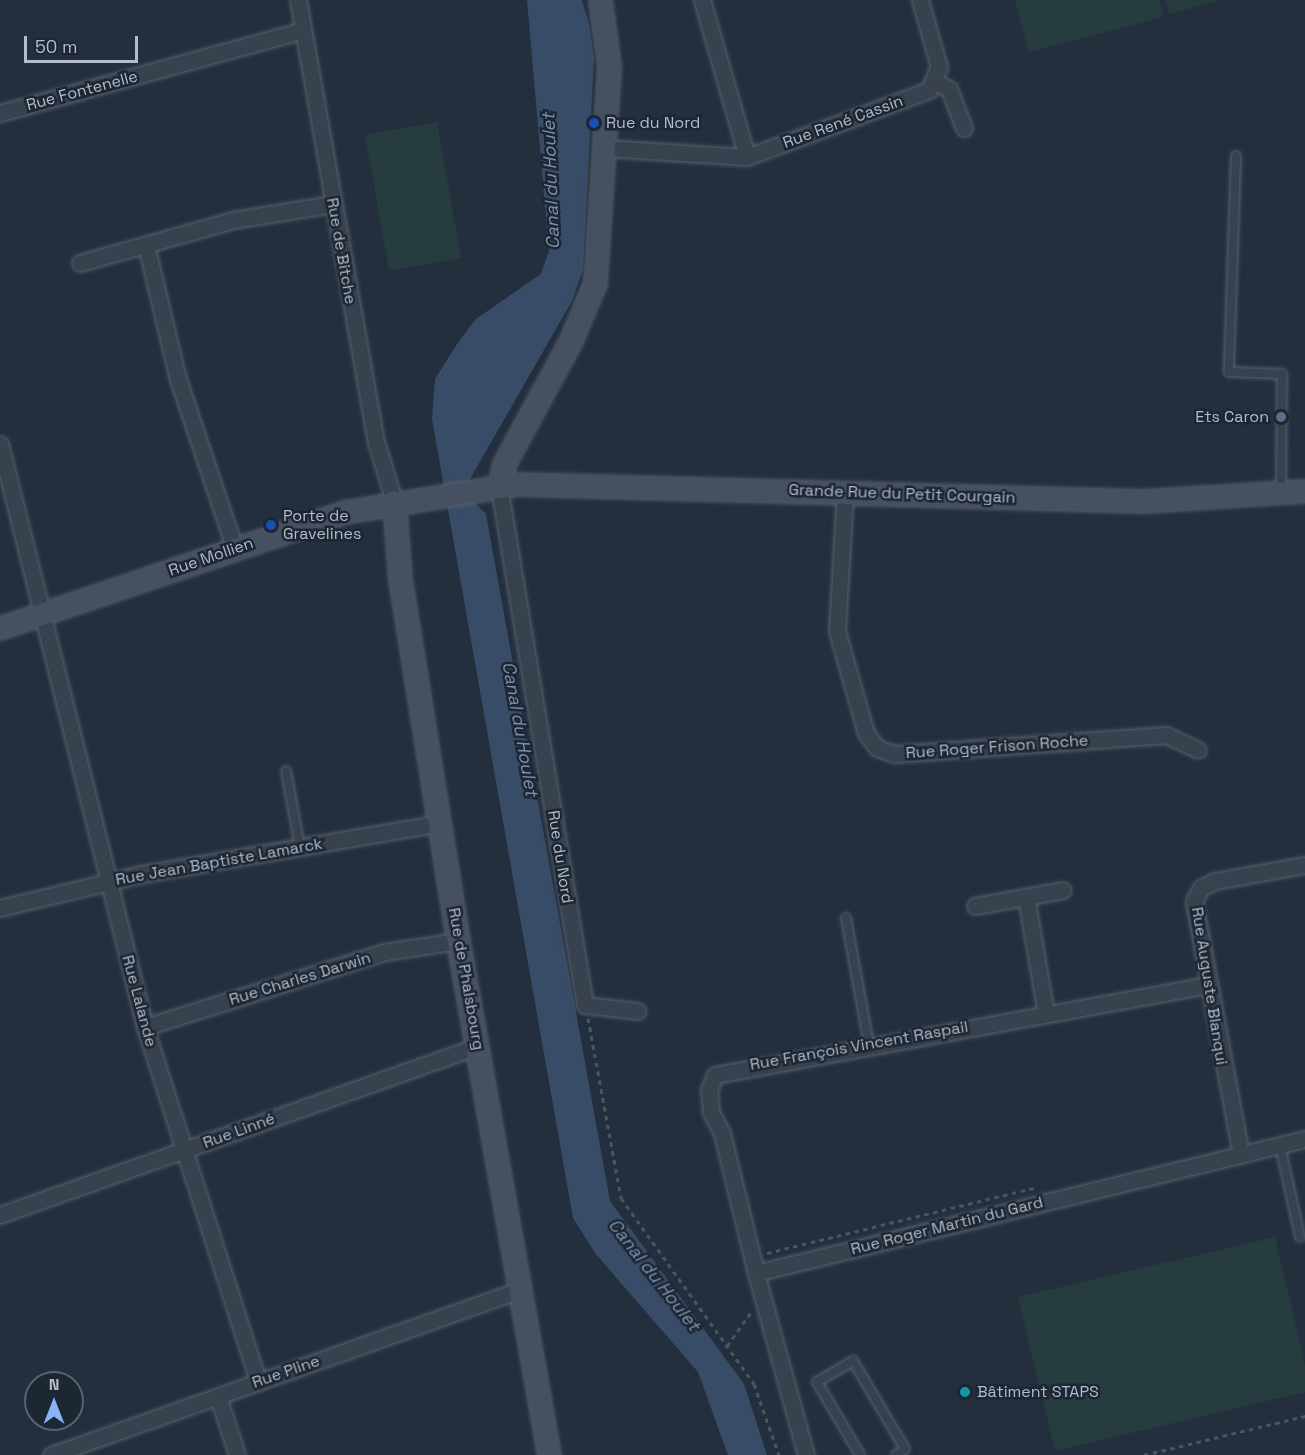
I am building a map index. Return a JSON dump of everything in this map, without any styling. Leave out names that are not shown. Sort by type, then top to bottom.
[{"type":"street","name":"Rue de Bitche","points":[[298,0],[376,442],[394,501]]},
{"type":"street","name":"Rue du Nord","points":[[585,1005],[499,486],[504,464],[590,298],[597,268],[609,54],[600,0]]},
{"type":"street","points":[[604,148],[747,157],[702,0]]},
{"type":"street","points":[[920,0],[939,67],[936,82],[949,89],[964,128]]},
{"type":"street","name":"Rue Fontenelle","points":[[0,113],[303,30]]},
{"type":"street","name":"Rue René Cassin","points":[[747,157],[930,90],[936,82]]},
{"type":"street","points":[[80,263],[252,216],[333,204]]},
{"type":"street","points":[[146,245],[178,379],[235,549]]},
{"type":"street","name":"Rue Lalande","points":[[0,444],[40,614],[145,1027],[181,1151],[258,1382]]},
{"type":"street","name":"Grande Rue du Petit Courgain","points":[[475,489],[499,486],[845,492],[1144,501],[1305,491]]},
{"type":"street","name":"Rue Mollien","points":[[0,628],[235,549],[394,501],[475,489]]},
{"type":"street","name":"Rue Roger Frison Roche","points":[[845,492],[837,631],[866,733],[877,748],[894,754],[1166,735],[1198,750]]},
{"type":"street","name":"Rue de Phalsbourg","points":[[394,501],[399,571],[458,941],[549,1455]]},
{"type":"street","name":"Rue Jean Baptiste Lamarck","points":[[0,908],[108,881],[439,823]]},
{"type":"street","name":"Rue Auguste Blanqui","points":[[1241,1155],[1194,907],[1201,888],[1305,865]]},
{"type":"street","points":[[975,906],[1063,890]]},
{"type":"street","points":[[1026,897],[1046,1014]]},
{"type":"street","name":"Rue Charles Darwin","points":[[145,1027],[384,952],[458,941]]},
{"type":"street","name":"Rue François Vincent Raspail","points":[[756,1273],[722,1133],[711,1112],[711,1082],[732,1068],[1208,985]]},
{"type":"street","points":[[585,1005],[638,1011]]},
{"type":"street","name":"Rue Linné","points":[[0,1215],[478,1046]]},
{"type":"street","name":"Rue Roger Martin du Gard","points":[[756,1273],[1305,1139]]},
{"type":"street","points":[[756,1273],[783,1386],[806,1455]]},
{"type":"street","name":"Rue Pline","points":[[51,1455],[520,1290]]},
{"type":"street","points":[[218,1396],[237,1455]]},
{"type":"lane","points":[[1236,156],[1229,372],[1282,374],[1281,492]]},
{"type":"lane","points":[[286,771],[300,847]]},
{"type":"lane","points":[[846,918],[869,1044]]},
{"type":"lane","points":[[1280,1145],[1300,1237]]},
{"type":"lane","points":[[860,1455],[817,1382],[853,1361],[905,1449],[896,1455]]},
{"type":"path","points":[[585,1005],[621,1198],[760,1396],[779,1455]]},
{"type":"path","points":[[752,1256],[1041,1186]]},
{"type":"path","points":[[727,1346],[754,1308],[752,1298]]},
{"type":"path","points":[[1144,1455],[1163,1453],[1305,1416]]},
{"type":"green space","points":[[1015,0],[1159,0],[1163,17],[1029,52]]},
{"type":"green space","points":[[1165,0],[1222,0],[1169,14]]},
{"type":"green space","points":[[437,122],[461,258],[389,271],[365,135]]},
{"type":"green space","points":[[1275,1237],[1305,1365],[1305,1392],[1055,1451],[1018,1297]]},
{"type":"water","name":"Canal du Houlet","points":[[527,0],[582,0],[589,24],[594,58],[583,269],[572,301],[470,479],[474,502],[486,514],[610,1201],[744,1384],[767,1455],[728,1455],[698,1372],[595,1253],[573,1218],[432,419],[435,379],[459,341],[476,319],[541,274],[549,251]]},
{"type":"place","name":"Rue du Nord","points":[[594,123]]},
{"type":"place","name":"Ets Caron","points":[[1281,417]]},
{"type":"place","name":"Porte de Gravelines","points":[[271,525]]},
{"type":"place","name":"Bâtiment STAPS","points":[[965,1392]]}]
